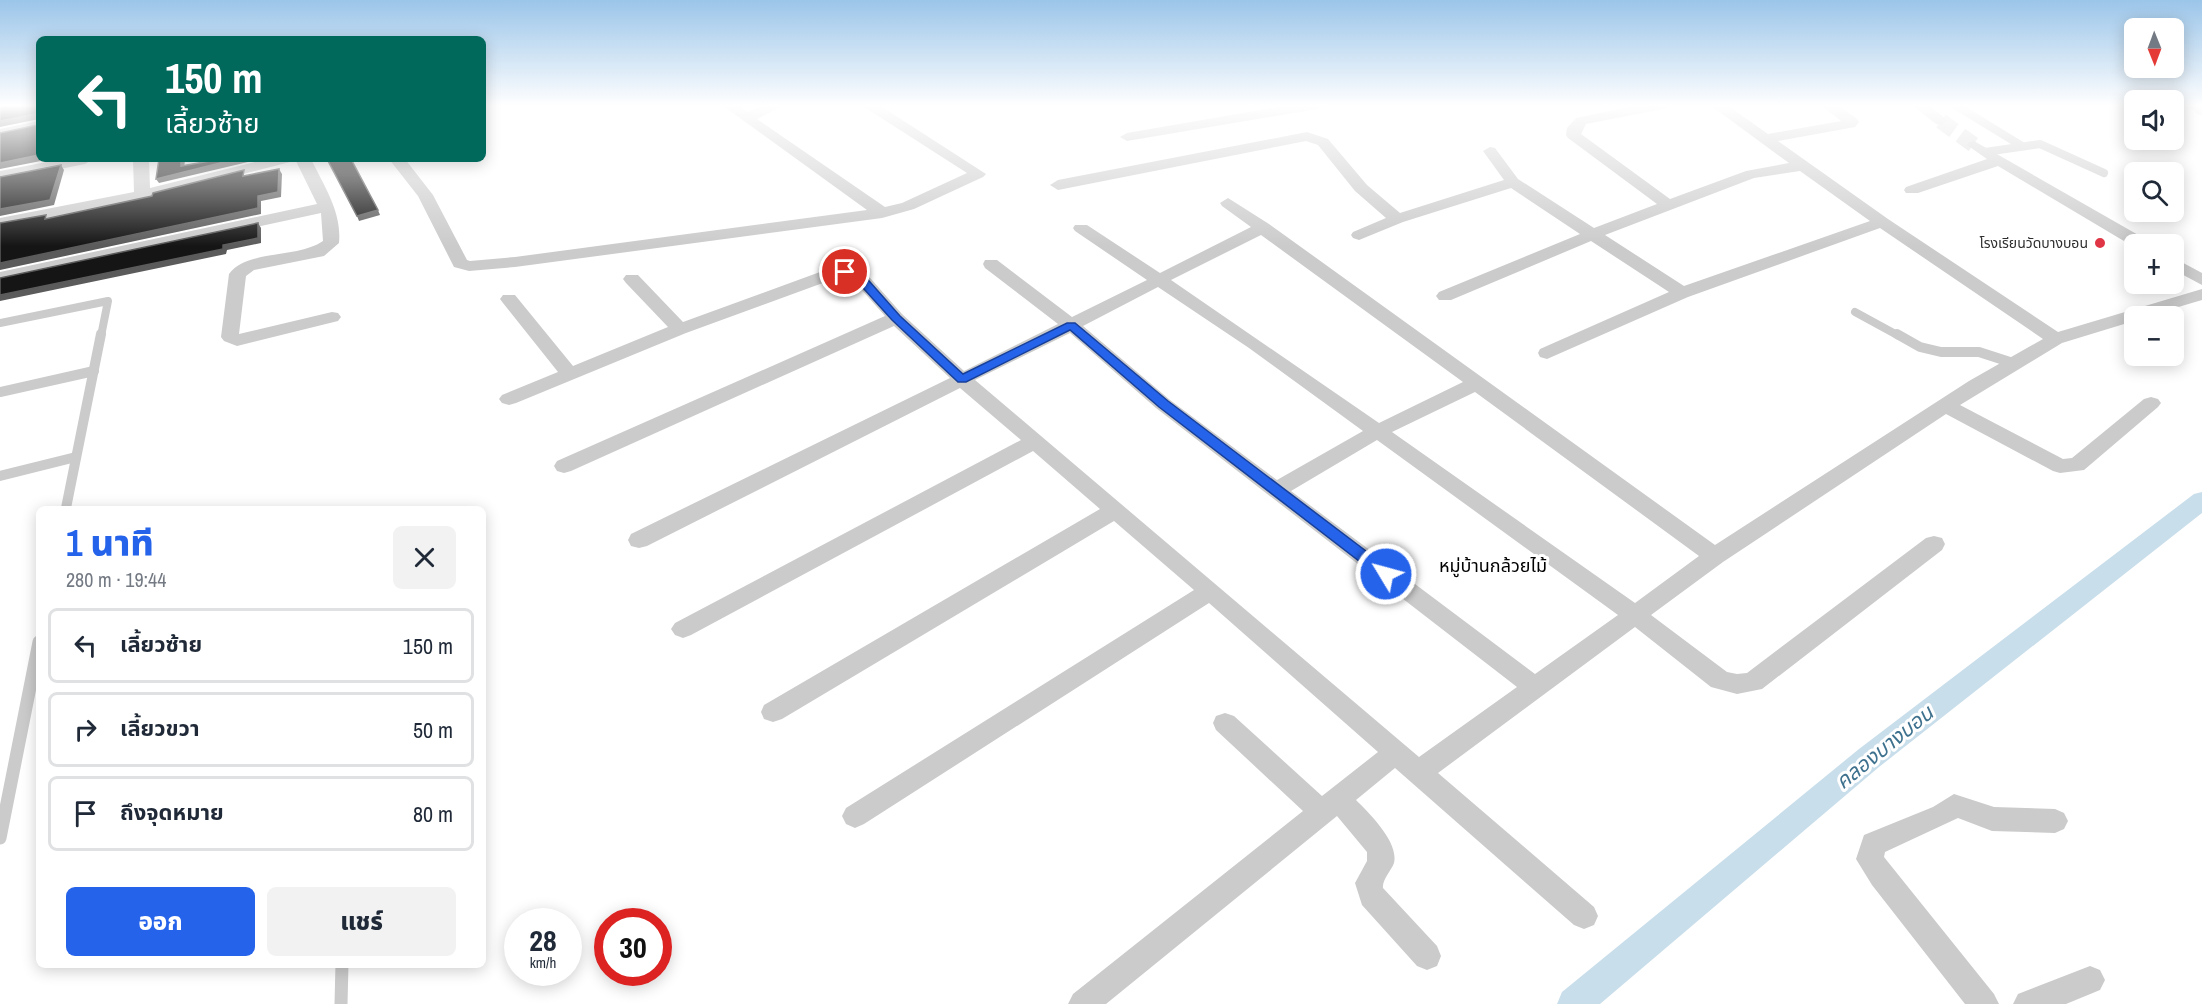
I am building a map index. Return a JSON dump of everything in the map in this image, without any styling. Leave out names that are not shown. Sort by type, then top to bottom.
[{"type":"street","points":[[794,152],[882,213]]},
{"type":"street","points":[[399,162],[425,195],[460,263],[469,266],[515,262],[882,213],[908,206],[978,174],[943,152]]},
{"type":"street","points":[[1058,185],[1226,152]]},
{"type":"street","points":[[1331,152],[1361,188],[1397,219]]},
{"type":"street","points":[[1491,152],[1514,182],[1682,293]]},
{"type":"street","points":[[1596,152],[1669,206]]},
{"type":"street","points":[[1784,152],[1882,222],[2056,339]]},
{"type":"street","points":[[1912,190],[1985,153],[2124,234]]},
{"type":"street","points":[[0,176],[70,162]]},
{"type":"street","points":[[141,162],[142,195]]},
{"type":"street","points":[[0,223],[142,195],[273,162]]},
{"type":"street","points":[[304,162],[326,207],[332,228],[331,243],[318,252],[244,267],[238,274],[230,337],[237,340],[332,317]]},
{"type":"street","points":[[1445,296],[1591,235],[1751,174],[1802,166]]},
{"type":"street","points":[[1359,234],[1397,219],[1514,182]]},
{"type":"street","points":[[1228,203],[1714,556]]},
{"type":"street","points":[[0,277],[326,207]]},
{"type":"street","points":[[1547,352],[1682,293],[1882,222]]},
{"type":"street","points":[[639,540],[1263,227]]},
{"type":"street","points":[[1081,228],[1160,279],[1378,431],[1634,614],[1720,680],[1737,684],[1753,682],[1934,544]]},
{"type":"street","points":[[991,264],[1071,325],[1163,404],[1534,687]]},
{"type":"street","points":[[2184,269],[2202,280]]},
{"type":"street","points":[[509,399],[680,329],[826,276],[845,272],[858,275],[896,318],[962,379],[1584,916]]},
{"type":"street","points":[[632,279],[680,329]]},
{"type":"street","points":[[1419,772],[1714,556],[2013,363],[2056,339],[2202,294]]},
{"type":"street","points":[[509,299],[570,374]]},
{"type":"street","points":[[564,466],[896,318]]},
{"type":"street","points":[[1275,490],[1378,431],[1477,383]]},
{"type":"street","points":[[1946,406],[2060,466],[2078,465],[2151,403]]},
{"type":"street","points":[[683,629],[1035,441]]},
{"type":"street","points":[[773,712],[1115,510]]},
{"type":"street","points":[[855,816],[1210,591]]},
{"type":"street","points":[[1225,723],[1379,846],[1382,857],[1369,878],[1368,886],[1372,896],[1427,956]]},
{"type":"street","points":[[1083,1004],[1396,752]]},
{"type":"street","points":[[1984,1004],[1870,859],[1874,844],[1942,815],[1954,806],[1975,811],[1992,819],[2055,821]]},
{"type":"street","points":[[2028,1004],[2090,980]]},
{"type":"lane","points":[[1985,153],[1991,152]]},
{"type":"lane","points":[[2057,152],[2104,173]]},
{"type":"lane","points":[[0,323],[108,301],[66,506]]},
{"type":"lane","points":[[1855,312],[1920,347],[1933,351],[1979,352],[2013,363]]},
{"type":"lane","points":[[0,392],[94,371]]},
{"type":"lane","points":[[0,476],[76,457]]},
{"type":"lane","points":[[0,838],[36,657]]},
{"type":"lane","points":[[341,1004],[342,968]]},
{"type":"building","points":[[0,152],[36,152],[36,156],[0,163]]},
{"type":"building","points":[[159,162],[181,162],[181,166],[204,162],[224,162],[156,179]]},
{"type":"building","points":[[329,162],[353,162],[378,210],[357,216]]},
{"type":"building","points":[[61,165],[50,200],[0,209],[0,177]]},
{"type":"building","points":[[279,169],[278,192],[258,196],[258,208],[0,263],[0,223],[46,215],[45,219],[152,196],[153,193],[244,170],[243,176]]},
{"type":"building","points":[[258,223],[258,238],[223,245],[223,249],[0,295],[0,278]]},
{"type":"waterway","name":"คลองบางบอน","points":[[1574,1004],[1869,758],[2202,500]]},
{"type":"place","name":"โรงเรียนวัดบางบอน","points":[[2100,243]]},
{"type":"district","name":"หมู่บ้านกล้วยไม้","points":[[1493,565]]},
{"type":"route","points":[[845,272],[858,275],[896,318],[962,379],[1071,325],[1163,404],[1386,574]]}]
